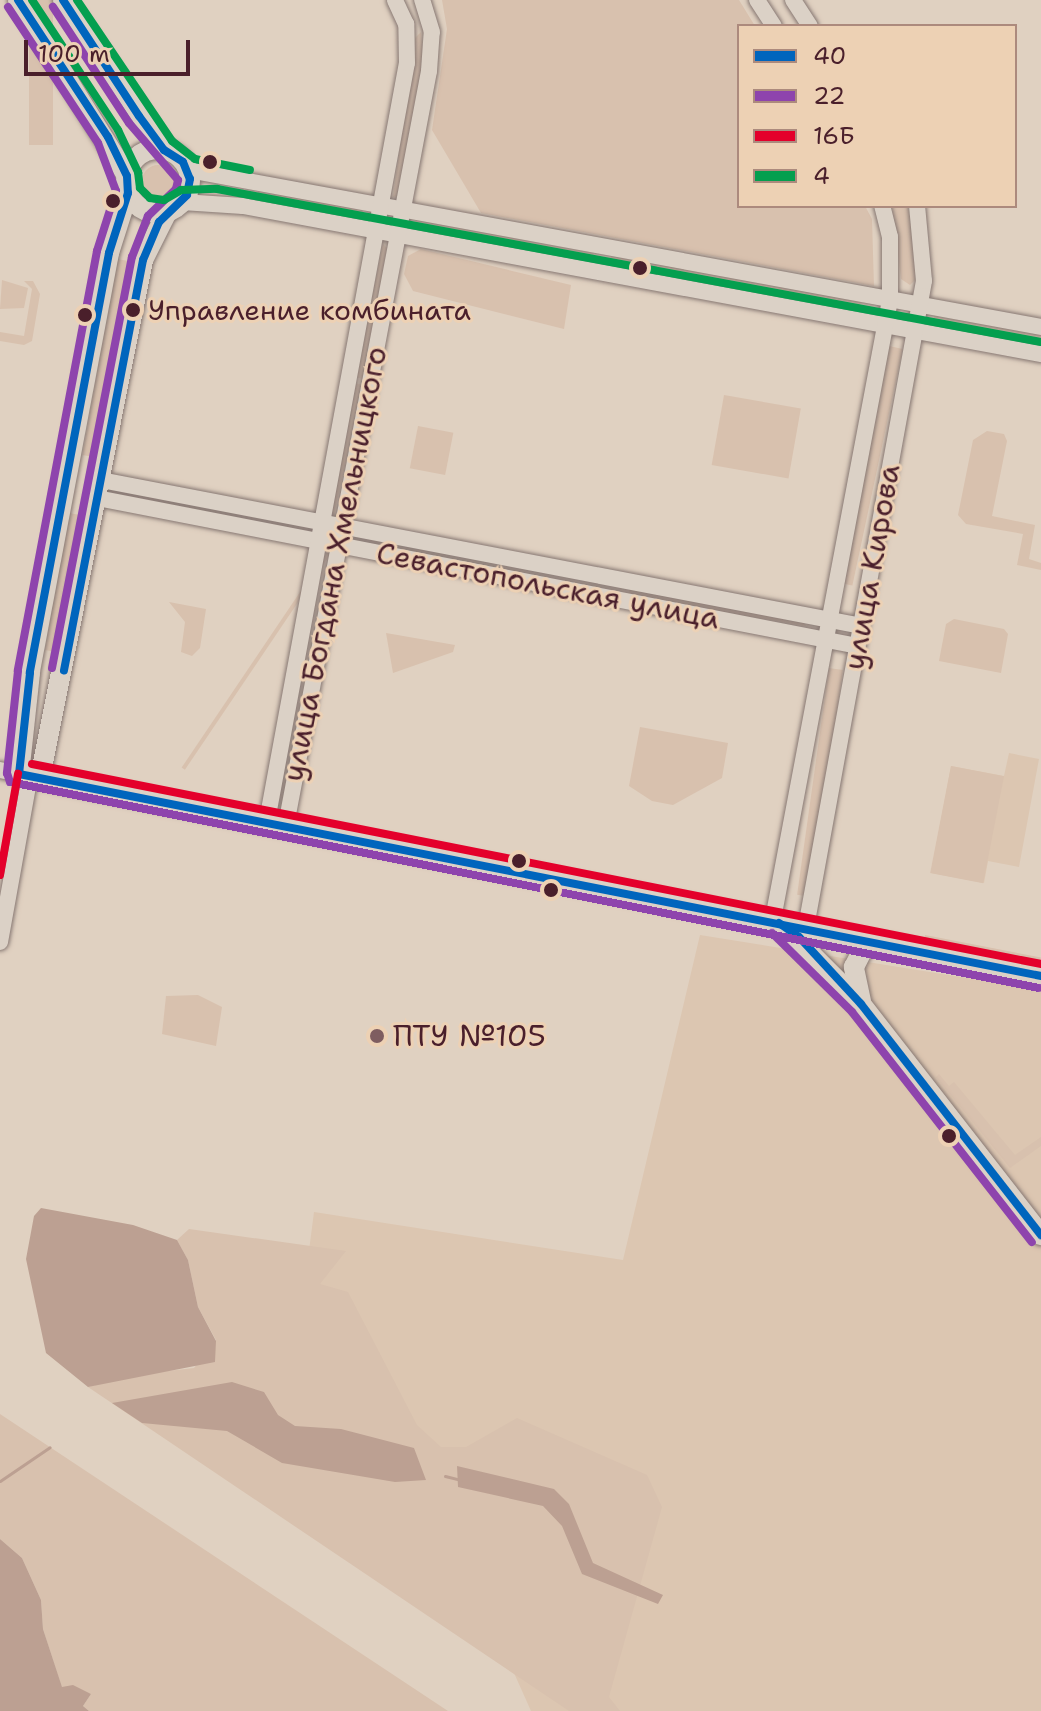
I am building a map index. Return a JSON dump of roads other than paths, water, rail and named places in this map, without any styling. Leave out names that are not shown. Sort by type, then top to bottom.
[{"type":"main road","points":[[18,0],[144,210],[175,207]]},
{"type":"main road","points":[[22,774],[99,489],[143,260],[189,187],[188,170],[178,157],[164,150],[63,0]]},
{"type":"main road","points":[[22,774],[30,673],[109,253],[127,184],[140,155],[164,150]]},
{"type":"main road","points":[[22,774],[773,919],[1041,976]]},
{"type":"main road","points":[[773,919],[799,937],[861,1004],[1041,1235]]},
{"type":"main road","points":[[861,1004],[854,967],[867,941]]},
{"type":"street","name":"улица Богдана Хмельницкого","points":[[276,823],[322,522],[407,63],[406,24],[395,0]]},
{"type":"street","name":"улица Богдана Хмельницкого","points":[[276,823],[339,545],[429,71],[429,19],[422,0]]},
{"type":"street","points":[[757,0],[773,24]]},
{"type":"street","points":[[793,0],[809,24]]},
{"type":"street","points":[[406,24],[429,19]]},
{"type":"street","points":[[188,170],[1041,327]]},
{"type":"street","points":[[175,207],[215,201],[1041,354]]},
{"type":"street","name":"улица Кирова","points":[[773,919],[890,300],[890,237],[883,208]]},
{"type":"street","name":"улица Кирова","points":[[806,927],[920,305],[925,264],[917,208]]},
{"type":"street","name":"Севастопольская улица","points":[[99,489],[322,522],[861,626]]},
{"type":"street","name":"Севастопольская улица","points":[[99,489],[319,541],[858,646]]},
{"type":"street","points":[[536,583],[539,564]]},
{"type":"street","points":[[622,600],[626,580]]},
{"type":"street","points":[[0,942],[22,774]]},
{"type":"waterway","points":[[0,1481],[50,1447]]},
{"type":"waterway","points":[[445,1476],[461,1480]]},
{"type":"place","name":"Управление комбината","points":[[133,310]]},
{"type":"place","name":"ПТУ №105","points":[[377,1036]]}]
